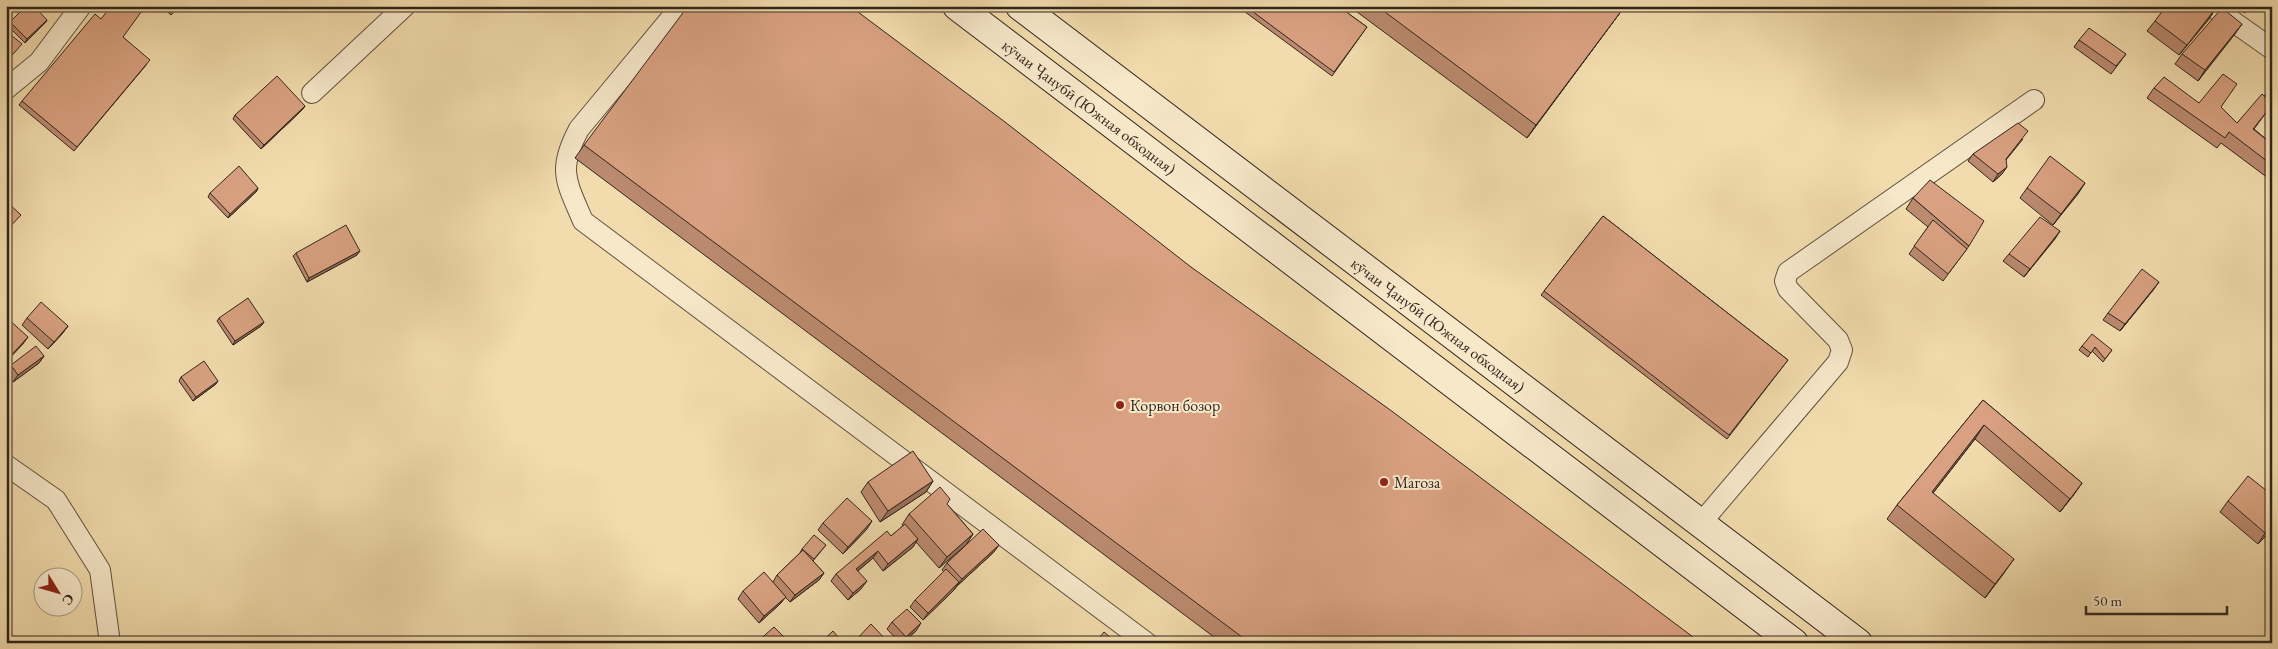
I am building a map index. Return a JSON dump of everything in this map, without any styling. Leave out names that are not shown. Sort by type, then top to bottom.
[{"type":"main road","name":"кӯчаи Ҷанубӣ (Южная обходная)","points":[[957,6],[1794,643]]},
{"type":"main road","name":"кӯчаи Ҷанубӣ (Южная обходная)","points":[[1020,6],[1858,643]]},
{"type":"street","points":[[6,90],[39,62],[80,6]]},
{"type":"street","points":[[312,93],[405,6]]},
{"type":"street","points":[[681,6],[579,130],[568,150],[565,164],[568,185],[583,220],[1147,643]]},
{"type":"street","points":[[2211,6],[2272,49]]},
{"type":"street","points":[[1700,524],[1838,362],[1842,350],[1838,340],[1788,289],[1785,281],[1788,272],[2034,100]]},
{"type":"street","points":[[6,465],[56,500],[100,570],[110,643]]},
{"type":"building","points":[[26,6],[34,6],[47,20],[27,39],[10,22]]},
{"type":"building","points":[[111,6],[141,6],[144,8],[123,37],[150,60],[77,147],[22,101],[95,14],[101,19]]},
{"type":"building","points":[[168,6],[178,6],[174,11]]},
{"type":"building","name":"Корвон бозор","points":[[688,6],[850,6],[1005,122],[1191,267],[1393,412],[1701,643],[1250,643],[584,145]]},
{"type":"building","points":[[1245,6],[1338,6],[1367,27],[1334,72]]},
{"type":"building","points":[[1377,6],[1625,6],[1536,125]]},
{"type":"building","points":[[2166,6],[2213,6],[2216,8],[2187,45],[2155,21]]},
{"type":"building","points":[[2222,8],[2242,24],[2205,70],[2182,54]]},
{"type":"building","points":[[2089,28],[2126,54],[2116,66],[2079,40]]},
{"type":"building","points":[[6,31],[22,44],[6,62]]},
{"type":"building","points":[[2223,74],[2237,84],[2221,107],[2237,123],[2262,94],[2272,103],[2253,129],[2272,144],[2272,165],[2229,132],[2225,138],[2154,88],[2164,77],[2199,103]]},
{"type":"building","points":[[277,76],[305,106],[264,145],[235,115]]},
{"type":"building","points":[[2272,88],[2272,97],[2266,93]]},
{"type":"building","points":[[2018,123],[2028,131],[2006,159],[2007,167],[1998,174],[1973,154]]},
{"type":"building","points":[[2050,156],[2085,183],[2061,214],[2027,188]]},
{"type":"building","points":[[239,166],[258,188],[230,214],[210,193]]},
{"type":"building","points":[[1930,180],[1984,221],[1969,246],[1913,198]]},
{"type":"building","points":[[6,201],[21,215],[6,231]]},
{"type":"building","points":[[1603,216],[1788,360],[1729,435],[1544,291]]},
{"type":"building","points":[[2040,217],[2060,231],[2030,269],[2009,254]]},
{"type":"building","points":[[1933,220],[1967,249],[1948,274],[1914,246]]},
{"type":"building","points":[[346,225],[360,251],[309,278],[296,253]]},
{"type":"building","points":[[2142,269],[2159,282],[2125,324],[2108,313]]},
{"type":"building","points":[[248,298],[264,322],[235,341],[219,318]]},
{"type":"building","points":[[41,302],[68,326],[54,342],[27,318]]},
{"type":"building","points":[[6,317],[28,337],[6,361]]},
{"type":"building","points":[[2092,334],[2112,350],[2105,359],[2095,347],[2091,353],[2082,346]]},
{"type":"building","points":[[36,346],[44,356],[18,375],[11,365]]},
{"type":"building","points":[[204,361],[218,381],[196,397],[181,377]]},
{"type":"building","points":[[1983,400],[2082,483],[2070,499],[1984,425],[1932,492],[2014,559],[1995,584],[1897,505]]},
{"type":"building","points":[[913,451],[933,481],[888,511],[868,482]]},
{"type":"building","points":[[2248,476],[2272,495],[2272,527],[2265,533],[2228,501]]},
{"type":"building","points":[[940,487],[950,499],[947,504],[973,534],[947,557],[909,514]]},
{"type":"building","points":[[847,498],[872,521],[848,547],[823,523]]},
{"type":"building","points":[[905,524],[918,539],[888,564],[878,551],[856,569],[867,581],[853,593],[836,574],[887,531],[891,536]]},
{"type":"building","points":[[983,529],[999,545],[962,579],[947,563]]},
{"type":"building","points":[[814,535],[826,545],[814,559],[802,549]]},
{"type":"building","points":[[803,550],[824,573],[795,595],[777,575]]},
{"type":"building","points":[[946,569],[959,582],[928,613],[915,600]]},
{"type":"building","points":[[764,572],[786,597],[764,616],[743,591]]},
{"type":"building","points":[[907,609],[921,623],[906,637],[892,622]]},
{"type":"building","points":[[871,624],[889,643],[853,643]]},
{"type":"building","points":[[774,627],[790,643],[756,643]]},
{"type":"building","points":[[833,631],[843,643],[820,643]]},
{"type":"building","points":[[1104,632],[1117,643],[1095,643]]},
{"type":"building","points":[[909,637],[915,643],[904,643]]},
{"type":"place","name":"Корвон бозор","points":[[1120,405]]},
{"type":"place","name":"Магоза","points":[[1384,482]]}]
